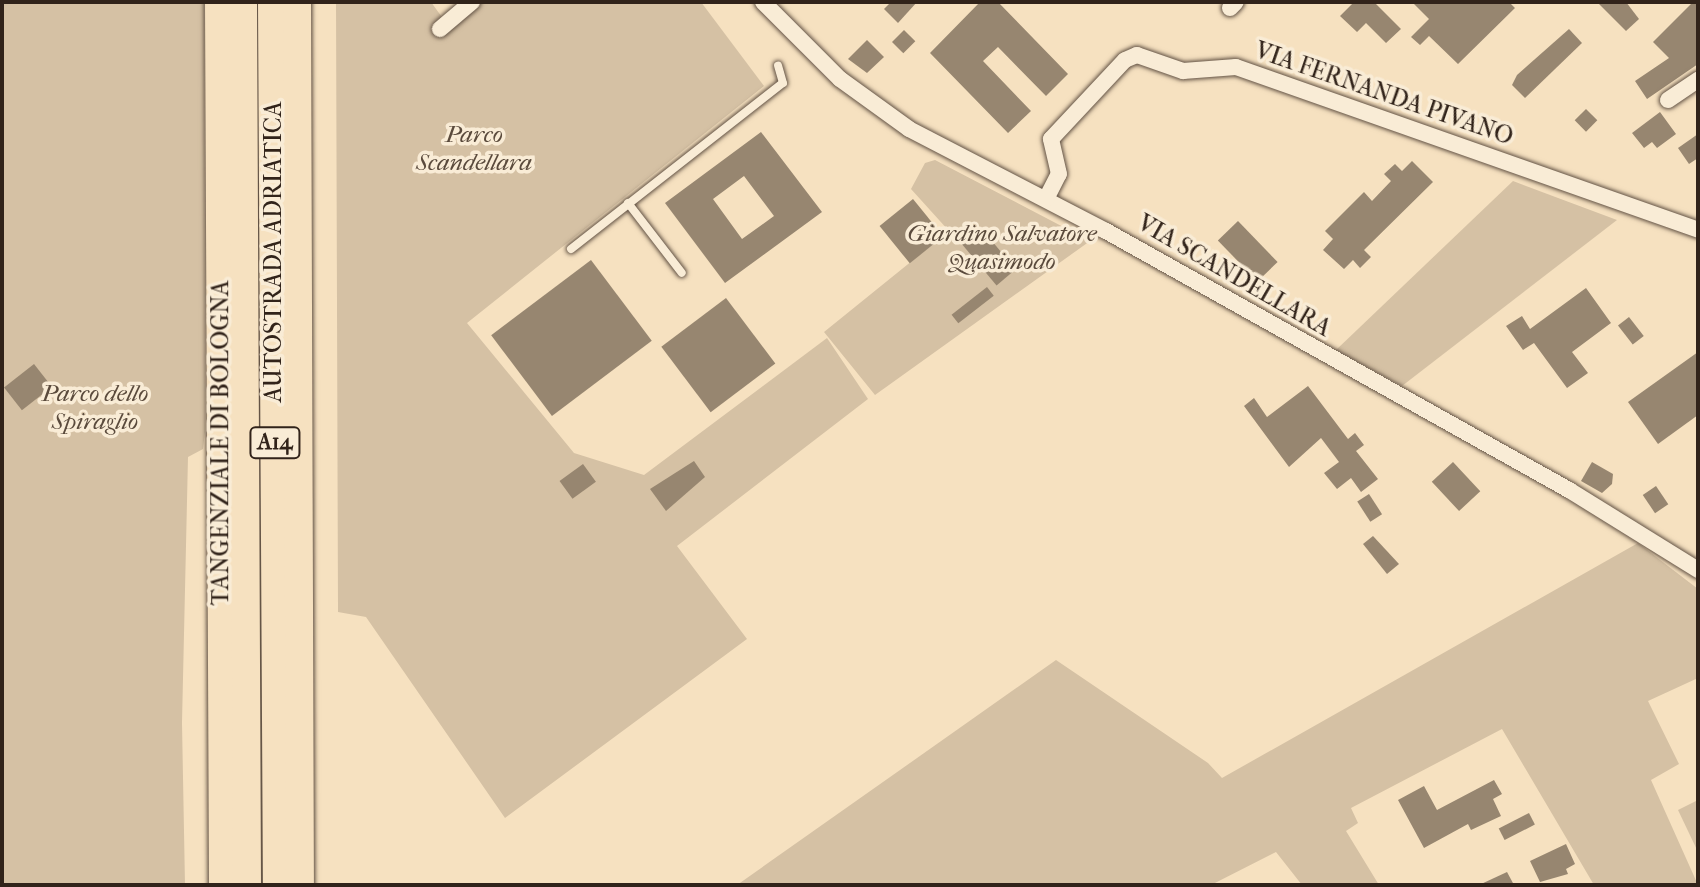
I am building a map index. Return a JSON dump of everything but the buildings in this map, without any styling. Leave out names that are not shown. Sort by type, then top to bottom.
[{"type":"highway","name":"TANGENZIALE DI BOLOGNA","points":[[219,2],[223,885]]},
{"type":"highway","name":"AUTOSTRADA ADRIATICA","points":[[243,2],[247,885]]},
{"type":"highway","name":"AUTOSTRADA ADRIATICA","points":[[272,2],[277,885]]},
{"type":"highway","points":[[297,2],[300,885]]},
{"type":"street","points":[[440,29],[472,2]]},
{"type":"street","name":"VIA SCANDELLARA","points":[[763,2],[861,98],[945,149],[1046,199],[1541,474],[1698,570]]},
{"type":"street","name":"VIA FERNANDA PIVANO","points":[[1046,199],[1059,174],[1051,139],[1125,60],[1137,55],[1183,71],[1236,67],[1698,230]]},
{"type":"street","points":[[1668,100],[1698,80]]},
{"type":"lane","points":[[571,249],[783,83],[778,66]]},
{"type":"lane","points":[[628,203],[682,273]]},
{"type":"green space","name":"Parco dello Spiraglio","points":[[2,2],[204,2],[205,432],[203,449],[188,457],[182,723],[185,885],[2,885]]},
{"type":"green space","name":"Parco Scandellara","points":[[336,2],[431,2],[444,20],[468,2],[701,2],[764,86],[467,323],[574,453],[644,475],[827,338],[868,399],[677,546],[747,639],[505,818],[366,617],[338,612]]},
{"type":"green space","name":"Giardino Salvatore Quasimodo","points":[[935,160],[1090,241],[875,395],[824,332],[949,231],[911,189],[925,163]]},
{"type":"green space","points":[[1513,181],[1617,220],[1402,386],[1336,350]]},
{"type":"green space","points":[[1638,543],[1698,589],[1698,678],[1648,701],[1679,764],[1651,780],[1698,885],[1594,885],[1502,729],[1351,808],[1358,823],[1346,831],[1379,885],[1302,885],[1276,852],[1211,885],[737,885],[1056,660],[1208,763],[1222,778]]},
{"type":"green space","points":[[1698,800],[1698,852],[1678,810]]}]
